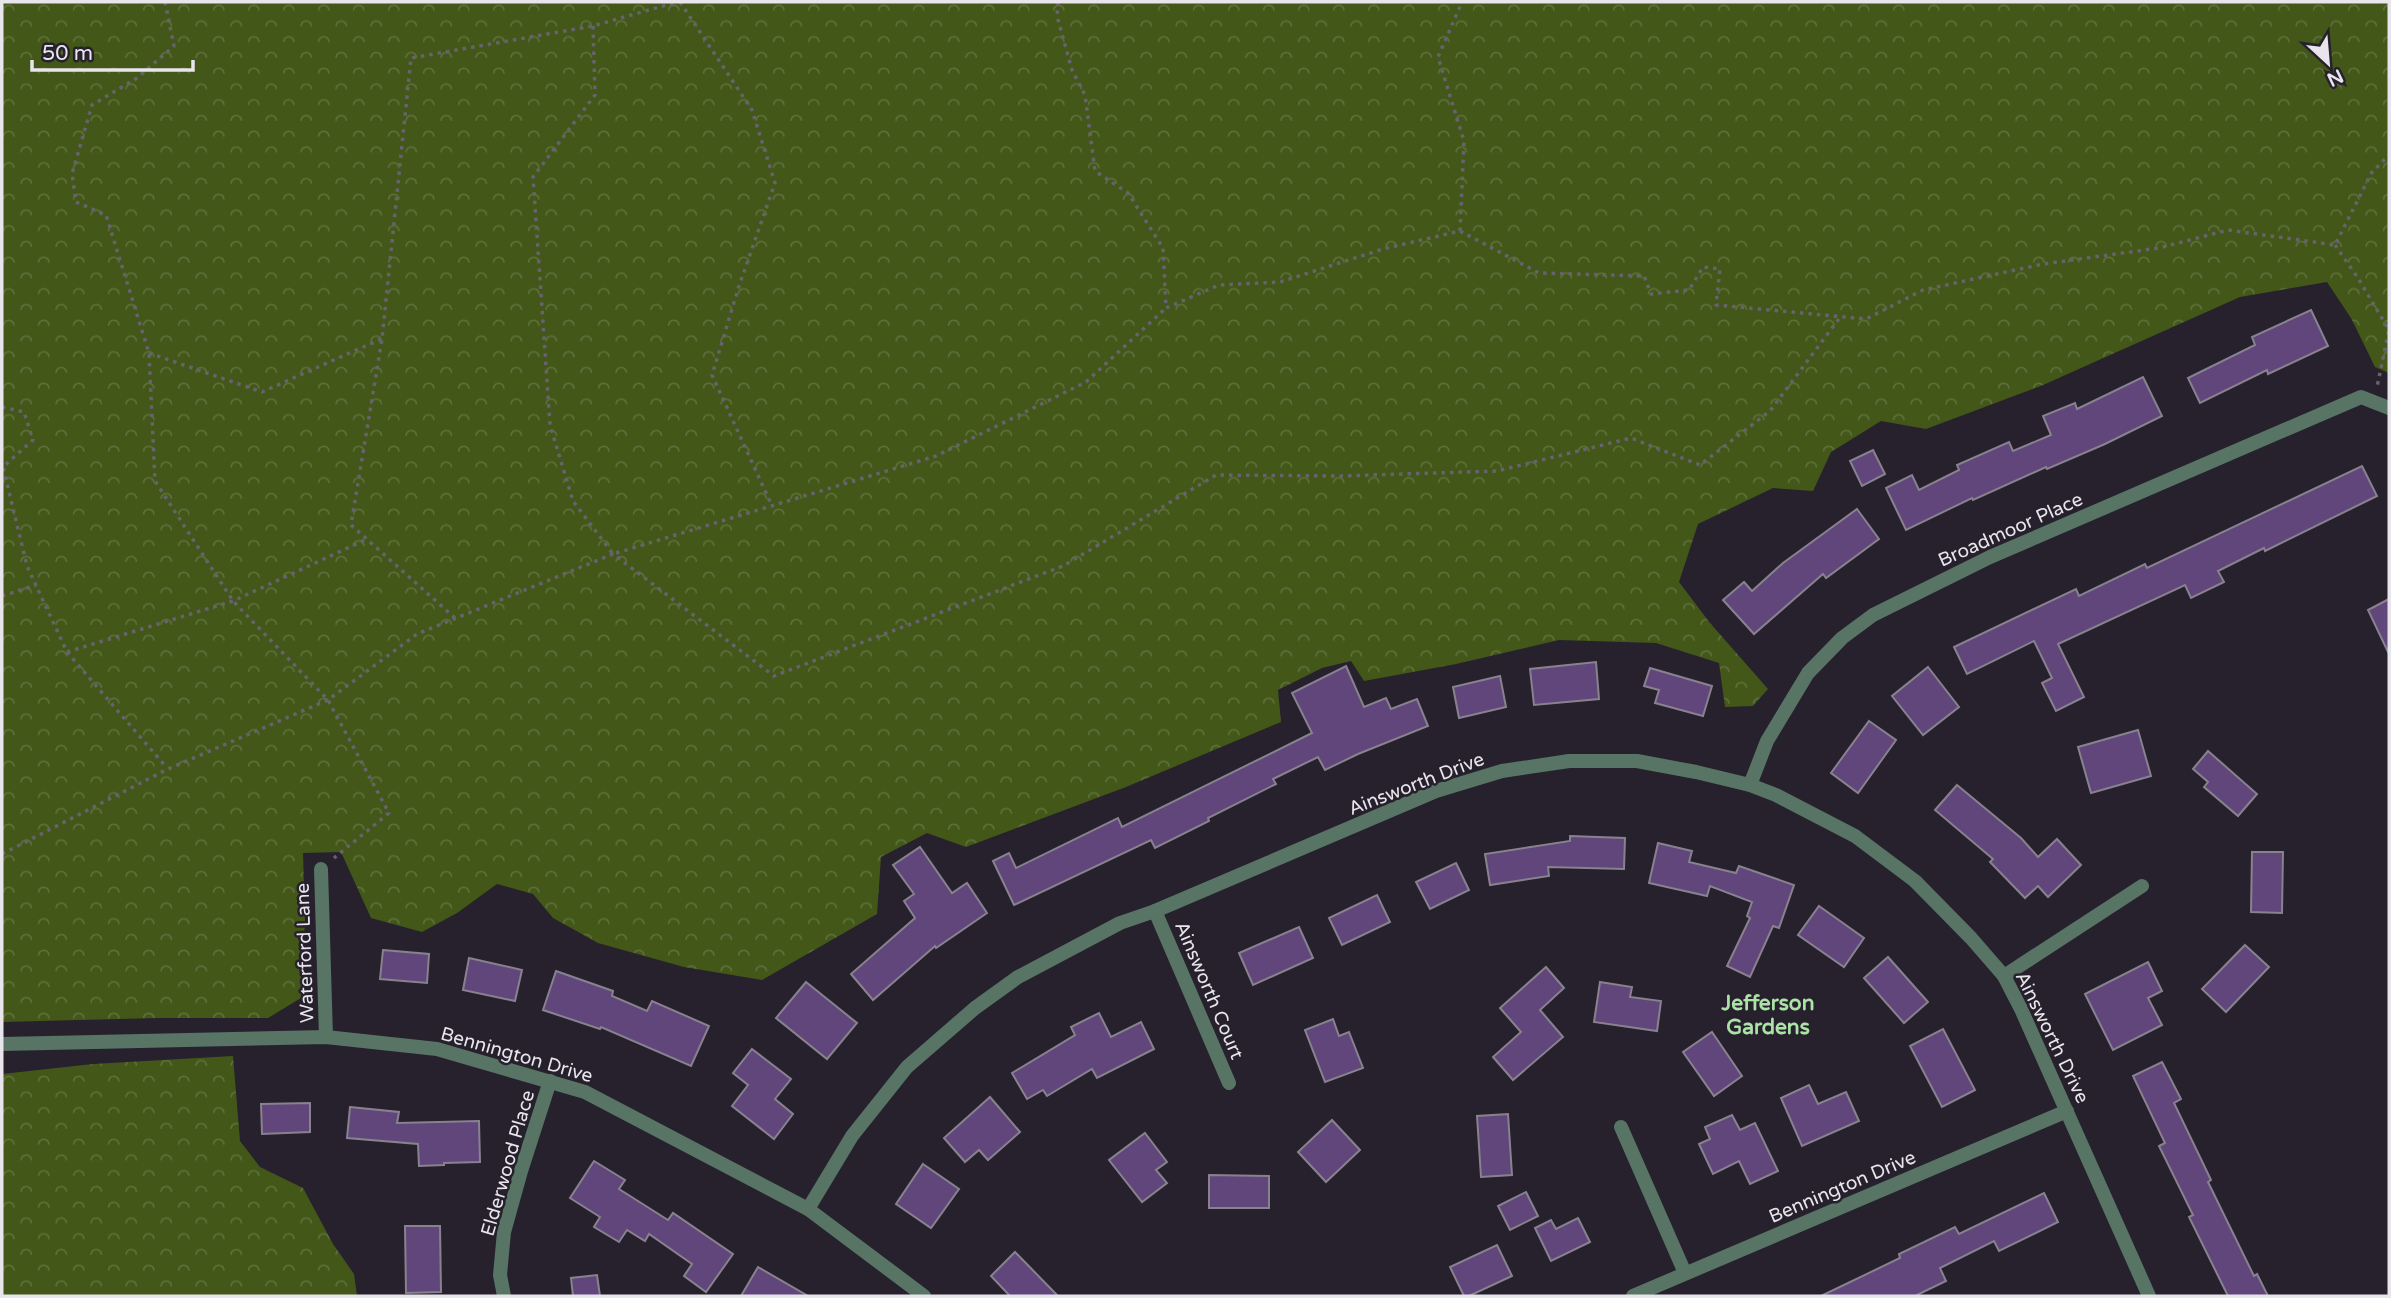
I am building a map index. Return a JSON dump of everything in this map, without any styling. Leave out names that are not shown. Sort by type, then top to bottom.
[{"type":"street","points":[[2367,400],[2389,408]]},
{"type":"street","name":"Broadmoor Place","points":[[1750,785],[1767,741],[1808,673],[1842,638],[1873,615],[1990,557],[2367,400]]},
{"type":"street","name":"Ainsworth Drive","points":[[808,1209],[852,1136],[907,1066],[975,1008],[1018,977],[1120,923],[1155,911],[1436,791],[1502,771],[1569,761],[1637,761],[1750,785],[1776,795],[1855,836],[1915,881],[1971,938],[2004,976],[2021,1009],[2149,1296]]},
{"type":"street","name":"Waterford Lane","points":[[321,869],[326,1037]]},
{"type":"street","points":[[2004,976],[2142,886]]},
{"type":"street","name":"Ainsworth Court","points":[[1155,911],[1229,1083]]},
{"type":"street","name":"Bennington Drive","points":[[2,1044],[326,1037],[437,1049],[585,1092],[808,1209],[924,1296]]},
{"type":"street","name":"Elderwood Place","points":[[504,1296],[500,1275],[504,1232],[550,1082]]},
{"type":"street","name":"Bennington Drive","points":[[1633,1296],[2067,1111]]},
{"type":"street","points":[[1621,1127],[1685,1273]]},
{"type":"path","points":[[165,2],[174,46],[137,78],[92,105],[72,174],[76,202],[106,215],[149,354],[155,481],[233,601],[328,701],[389,813],[321,869]]},
{"type":"path","points":[[456,618],[351,525],[382,338],[411,58],[593,26],[678,2],[752,110],[775,183],[712,375],[772,506]]},
{"type":"path","points":[[1058,2],[1057,16],[1072,70],[1085,95],[1095,171],[1128,193],[1163,248],[1166,308]]},
{"type":"path","points":[[1460,231],[1464,141],[1438,57],[1462,2]]},
{"type":"path","points":[[593,26],[595,95],[533,177],[550,425],[573,501],[612,554],[774,676],[1063,566],[1216,475],[1341,476],[1497,471],[1631,438],[1700,465],[1770,411],[1841,316]]},
{"type":"path","points":[[2335,245],[2372,172],[2389,155]]},
{"type":"path","points":[[2,854],[168,769],[328,701],[417,634],[612,554],[936,456],[1086,382],[1166,308],[1219,285],[1280,282],[1383,249],[1460,231],[1539,273],[1644,276],[1651,294],[1689,290],[1703,267],[1720,269],[1716,305],[1866,319],[1923,290],[2043,264],[2159,248],[2228,230],[2335,245],[2389,330],[2367,400]]},
{"type":"path","points":[[149,354],[262,392],[382,338]]},
{"type":"path","points":[[2,407],[24,412],[33,440],[3,467],[27,566],[67,652],[168,769]]},
{"type":"path","points":[[67,652],[233,601],[367,539]]},
{"type":"path","points":[[2,596],[36,585]]},
{"type":"green space","points":[[2,2],[2389,2],[2389,373],[2375,367],[2351,318],[2327,282],[2240,297],[2043,385],[1926,429],[1881,421],[1831,452],[1813,491],[1773,488],[1698,524],[1679,582],[1710,623],[1768,689],[1753,706],[1725,707],[1719,663],[1656,643],[1559,640],[1456,664],[1364,681],[1351,661],[1322,668],[1278,690],[1281,722],[1126,787],[966,847],[927,833],[881,857],[877,914],[762,980],[684,967],[598,943],[553,918],[533,894],[497,884],[457,913],[422,932],[371,918],[341,852],[303,853],[305,921],[301,998],[268,1018],[2,1022]]},
{"type":"green space","points":[[233,1056],[240,1141],[260,1167],[303,1188],[333,1244],[354,1274],[357,1296],[2,1296],[2,1074],[93,1064]]},
{"type":"building","points":[[2311,310],[2328,346],[2268,374],[2267,370],[2200,403],[2188,378],[2255,345],[2252,337]]},
{"type":"building","points":[[2143,377],[2162,416],[2105,444],[1973,500],[1972,498],[1906,530],[1886,488],[1912,475],[1919,490],[1959,470],[1957,465],[2009,442],[2013,451],[2051,435],[2043,416],[2075,403],[2077,409]]},
{"type":"building","points":[[1873,450],[1885,474],[1862,486],[1850,461]]},
{"type":"building","points":[[2362,466],[2377,496],[2218,571],[2224,582],[2191,598],[2185,585],[2058,644],[2084,697],[2056,711],[2042,683],[2052,678],[2034,641],[1967,674],[1954,647],[2076,589],[2079,596],[2145,564],[2147,568]]},
{"type":"building","points":[[1857,509],[1879,539],[1826,578],[1823,574],[1754,634],[1723,600],[1744,582],[1752,591],[1783,563]]},
{"type":"building","points":[[2389,599],[2389,654],[2368,610]]},
{"type":"building","points":[[1596,662],[1599,699],[1534,705],[1530,669]]},
{"type":"building","points":[[1346,666],[1364,707],[1386,698],[1391,709],[1417,699],[1428,726],[1325,770],[1318,757],[1273,779],[1276,784],[1155,848],[1151,840],[1014,905],[993,861],[1009,853],[1016,868],[1118,818],[1122,827],[1312,733],[1292,693]]},
{"type":"building","points":[[1928,667],[1959,707],[1923,735],[1892,696]]},
{"type":"building","points":[[1650,668],[1712,686],[1703,716],[1655,703],[1659,690],[1644,686]]},
{"type":"building","points":[[1500,676],[1506,707],[1459,718],[1453,687]]},
{"type":"building","points":[[1869,721],[1896,740],[1858,793],[1831,773]]},
{"type":"building","points":[[2138,730],[2151,776],[2091,793],[2078,747]]},
{"type":"building","points":[[2208,751],[2257,794],[2238,816],[2204,787],[2208,782],[2193,769]]},
{"type":"building","points":[[1957,785],[2021,838],[2038,857],[2057,839],[2081,865],[2048,897],[2038,886],[2025,898],[1990,862],[1993,859],[1935,810]]},
{"type":"building","points":[[1570,836],[1625,838],[1624,869],[1548,867],[1549,876],[1490,885],[1485,854],[1570,841]]},
{"type":"building","points":[[1658,843],[1692,851],[1689,862],[1736,873],[1739,866],[1794,885],[1779,928],[1773,926],[1750,977],[1727,966],[1750,918],[1747,916],[1752,902],[1710,886],[1707,896],[1649,883]]},
{"type":"building","points":[[920,847],[952,893],[967,883],[987,913],[936,948],[935,946],[873,1000],[851,974],[915,918],[904,901],[914,894],[893,865]]},
{"type":"building","points":[[2252,852],[2283,852],[2282,913],[2251,912]]},
{"type":"building","points":[[1456,863],[1469,890],[1430,909],[1416,882]]},
{"type":"building","points":[[1377,895],[1390,922],[1342,945],[1329,918]]},
{"type":"building","points":[[1819,906],[1864,938],[1844,967],[1798,935]]},
{"type":"building","points":[[1299,927],[1313,958],[1253,985],[1239,953]]},
{"type":"building","points":[[2245,945],[2269,967],[2226,1012],[2202,989]]},
{"type":"building","points":[[383,950],[429,954],[427,983],[380,979]]},
{"type":"building","points":[[1888,957],[1928,1002],[1904,1023],[1864,978]]},
{"type":"building","points":[[469,958],[522,970],[515,1001],[463,990]]},
{"type":"building","points":[[2148,962],[2162,991],[2148,998],[2162,1025],[2113,1050],[2085,994]]},
{"type":"building","points":[[1546,967],[1564,988],[1540,1010],[1563,1037],[1513,1080],[1493,1057],[1521,1032],[1500,1008]]},
{"type":"building","points":[[556,971],[613,991],[612,996],[647,1011],[652,1001],[709,1026],[691,1066],[601,1027],[600,1029],[543,1010]]},
{"type":"building","points":[[806,982],[857,1023],[827,1059],[776,1018]]},
{"type":"building","points":[[1600,982],[1632,987],[1630,997],[1661,1001],[1657,1031],[1594,1022]]},
{"type":"building","points":[[1099,1013],[1111,1037],[1141,1022],[1154,1049],[1097,1078],[1092,1069],[1047,1096],[1043,1090],[1027,1099],[1012,1073],[1075,1035],[1071,1027]]},
{"type":"building","points":[[1333,1019],[1339,1036],[1349,1032],[1363,1068],[1325,1082],[1305,1030]]},
{"type":"building","points":[[1943,1029],[1975,1090],[1942,1107],[1910,1046]]},
{"type":"building","points":[[1712,1032],[1742,1076],[1714,1096],[1683,1052]]},
{"type":"building","points":[[752,1049],[791,1079],[775,1099],[793,1114],[774,1139],[732,1106],[748,1085],[733,1073]]},
{"type":"building","points":[[2162,1062],[2181,1099],[2174,1103],[2211,1180],[2208,1182],[2254,1276],[2257,1274],[2268,1296],[2228,1296],[2189,1217],[2193,1215],[2159,1146],[2165,1143],[2133,1076]]},
{"type":"building","points":[[1809,1085],[1818,1104],[1846,1092],[1859,1121],[1802,1146],[1781,1098]]},
{"type":"building","points":[[990,1097],[1020,1132],[988,1160],[979,1150],[965,1162],[944,1138]]},
{"type":"building","points":[[310,1103],[310,1132],[262,1134],[261,1104]]},
{"type":"building","points":[[350,1107],[399,1112],[397,1123],[479,1121],[480,1162],[419,1166],[418,1144],[347,1138]]},
{"type":"building","points":[[1508,1114],[1512,1175],[1481,1177],[1477,1116]]},
{"type":"building","points":[[1732,1115],[1740,1130],[1755,1123],[1778,1171],[1750,1184],[1739,1161],[1713,1174],[1699,1144],[1710,1139],[1705,1127]]},
{"type":"building","points":[[1332,1120],[1360,1150],[1326,1182],[1298,1152]]},
{"type":"building","points":[[1145,1133],[1167,1162],[1156,1170],[1167,1183],[1142,1202],[1109,1160]]},
{"type":"building","points":[[594,1161],[625,1180],[619,1189],[668,1220],[673,1213],[733,1254],[706,1292],[684,1276],[692,1264],[649,1234],[645,1241],[627,1230],[619,1242],[594,1227],[600,1217],[570,1198]]},
{"type":"building","points":[[923,1164],[959,1189],[931,1228],[896,1204]]},
{"type":"building","points":[[1209,1175],[1269,1176],[1269,1208],[1209,1208]]},
{"type":"building","points":[[1526,1192],[1538,1216],[1510,1230],[1498,1206]]},
{"type":"building","points":[[2044,1193],[2058,1222],[1999,1251],[1994,1241],[1940,1268],[1946,1281],[1915,1296],[1821,1296],[1900,1258],[1899,1254],[1955,1227],[1959,1234]]},
{"type":"building","points":[[1578,1218],[1590,1242],[1551,1261],[1535,1228],[1551,1220],[1556,1229]]},
{"type":"building","points":[[405,1226],[440,1226],[441,1292],[406,1293]]},
{"type":"building","points":[[1497,1245],[1512,1276],[1464,1296],[1450,1267]]},
{"type":"building","points":[[1015,1252],[1058,1296],[1010,1296],[991,1276]]},
{"type":"building","points":[[758,1267],[808,1296],[741,1296]]},
{"type":"building","points":[[597,1275],[600,1296],[573,1296],[571,1278]]},
{"type":"district","name":"Jefferson Gardens","points":[[1768,1015]]}]
